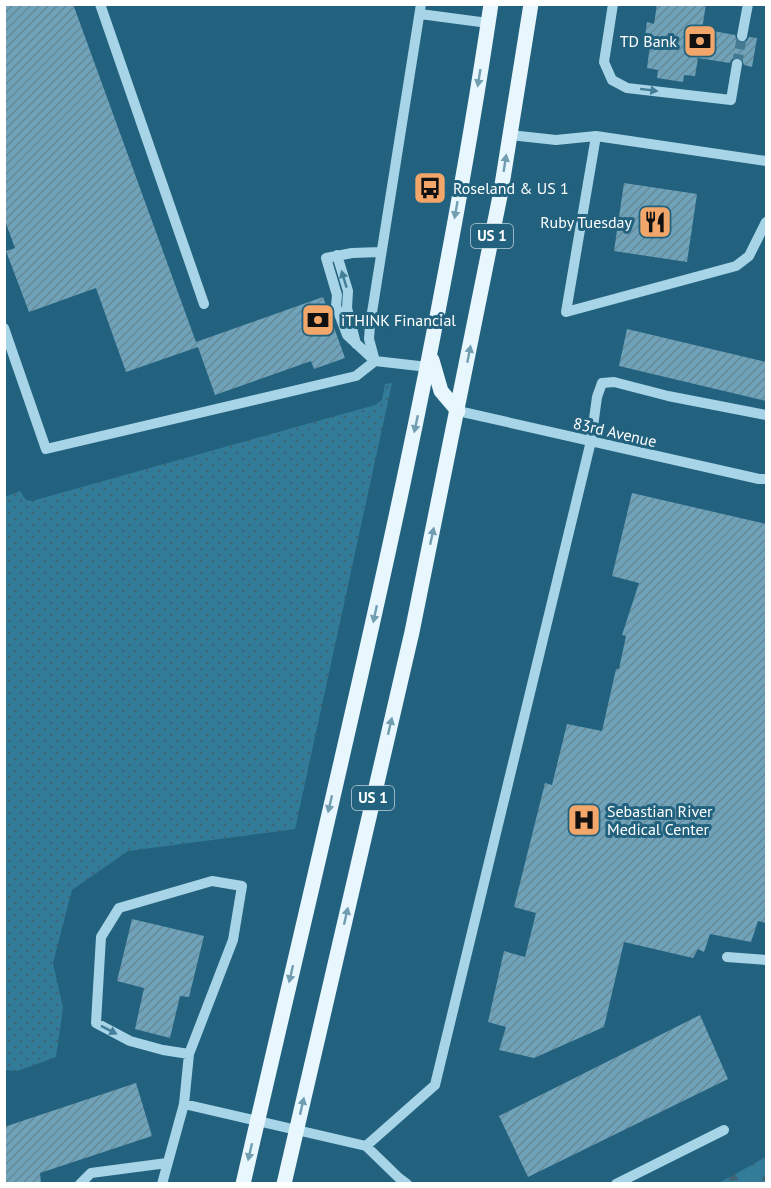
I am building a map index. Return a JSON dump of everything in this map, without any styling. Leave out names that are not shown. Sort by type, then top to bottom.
[{"type":"main road","name":"US 1","points":[[243,1184],[372,625],[428,367],[491,4]]},
{"type":"main road","name":"US 1","points":[[284,1184],[412,632],[458,411],[510,135],[531,4]]},
{"type":"main road","points":[[431,351],[441,391],[458,411]]},
{"type":"street","points":[[100,4],[204,304]]},
{"type":"street","points":[[613,4],[604,62],[612,80],[627,88],[730,100],[737,64]]},
{"type":"street","points":[[742,36],[748,4]]},
{"type":"street","points":[[375,361],[369,339],[369,325],[420,9],[488,23]]},
{"type":"street","points":[[510,135],[556,140],[596,136],[766,161]]},
{"type":"street","points":[[596,136],[566,312],[736,266],[749,256],[766,222]]},
{"type":"street","points":[[381,252],[331,257],[348,291],[347,308],[357,345],[375,361],[428,367]]},
{"type":"street","points":[[4,328],[46,449],[356,376],[375,361]]},
{"type":"street","points":[[366,1146],[435,1085],[591,441],[597,397],[602,383],[614,382],[668,396],[766,415]]},
{"type":"street","name":"83rd Avenue","points":[[458,411],[766,479]]},
{"type":"street","points":[[162,1184],[184,1104],[189,1054],[233,940],[242,886],[212,881],[119,908],[101,937],[96,1023],[130,1041],[189,1054]]},
{"type":"street","points":[[727,957],[766,960]]},
{"type":"street","points":[[184,1104],[366,1146],[407,1184]]},
{"type":"street","points":[[616,1184],[724,1130]]},
{"type":"street","points":[[80,1184],[91,1173],[167,1163]]},
{"type":"green space","points":[[392,383],[295,829],[128,851],[72,890],[53,963],[63,1008],[56,1057],[17,1071],[5,1070],[5,497],[20,491],[26,500],[32,501],[375,405],[382,400],[385,384]]},
{"type":"green space","points":[[766,1157],[766,1183],[719,1183]]},
{"type":"building","points":[[4,4],[73,4],[196,342],[323,297],[345,358],[314,369],[311,361],[215,395],[198,347],[126,372],[96,288],[29,312],[6,251],[15,248],[4,218]]},
{"type":"building","name":"TD Bank","points":[[657,4],[706,4],[702,29],[735,35],[737,41],[741,43],[747,41],[749,37],[757,38],[752,67],[744,65],[742,59],[738,57],[732,59],[730,63],[698,58],[695,76],[684,75],[683,82],[657,78],[658,70],[647,68],[650,45],[644,44],[647,22],[654,24]]},
{"type":"building","name":"Ruby Tuesday","points":[[624,183],[697,194],[687,262],[614,251]]},
{"type":"building","points":[[627,329],[766,362],[766,401],[619,366]]},
{"type":"building","points":[[632,493],[766,524],[766,923],[758,921],[751,942],[710,934],[704,952],[698,949],[693,958],[624,942],[604,1027],[534,1058],[499,1050],[506,1027],[488,1022],[504,951],[525,957],[536,913],[514,907],[545,783],[552,785],[567,724],[602,731],[616,669],[619,669],[626,636],[622,635],[639,583],[612,576]]},
{"type":"building","points":[[132,919],[204,936],[189,997],[180,996],[170,1038],[135,1029],[144,988],[117,981]]},
{"type":"building","points":[[700,1015],[728,1079],[528,1177],[499,1116]]},
{"type":"building","points":[[136,1083],[152,1136],[40,1173],[41,1184],[4,1184],[4,1127]]},
{"type":"tunnel","points":[[737,64],[742,36]]},
{"type":"place","name":"TD Bank","points":[[700,41]]},
{"type":"place","name":"Roseland & US 1","points":[[430,188]]},
{"type":"place","name":"Ruby Tuesday","points":[[655,222]]},
{"type":"place","name":"iTHINK Financial","points":[[318,320]]},
{"type":"place","name":"Sebastian River Medical Center","points":[[584,820]]}]
